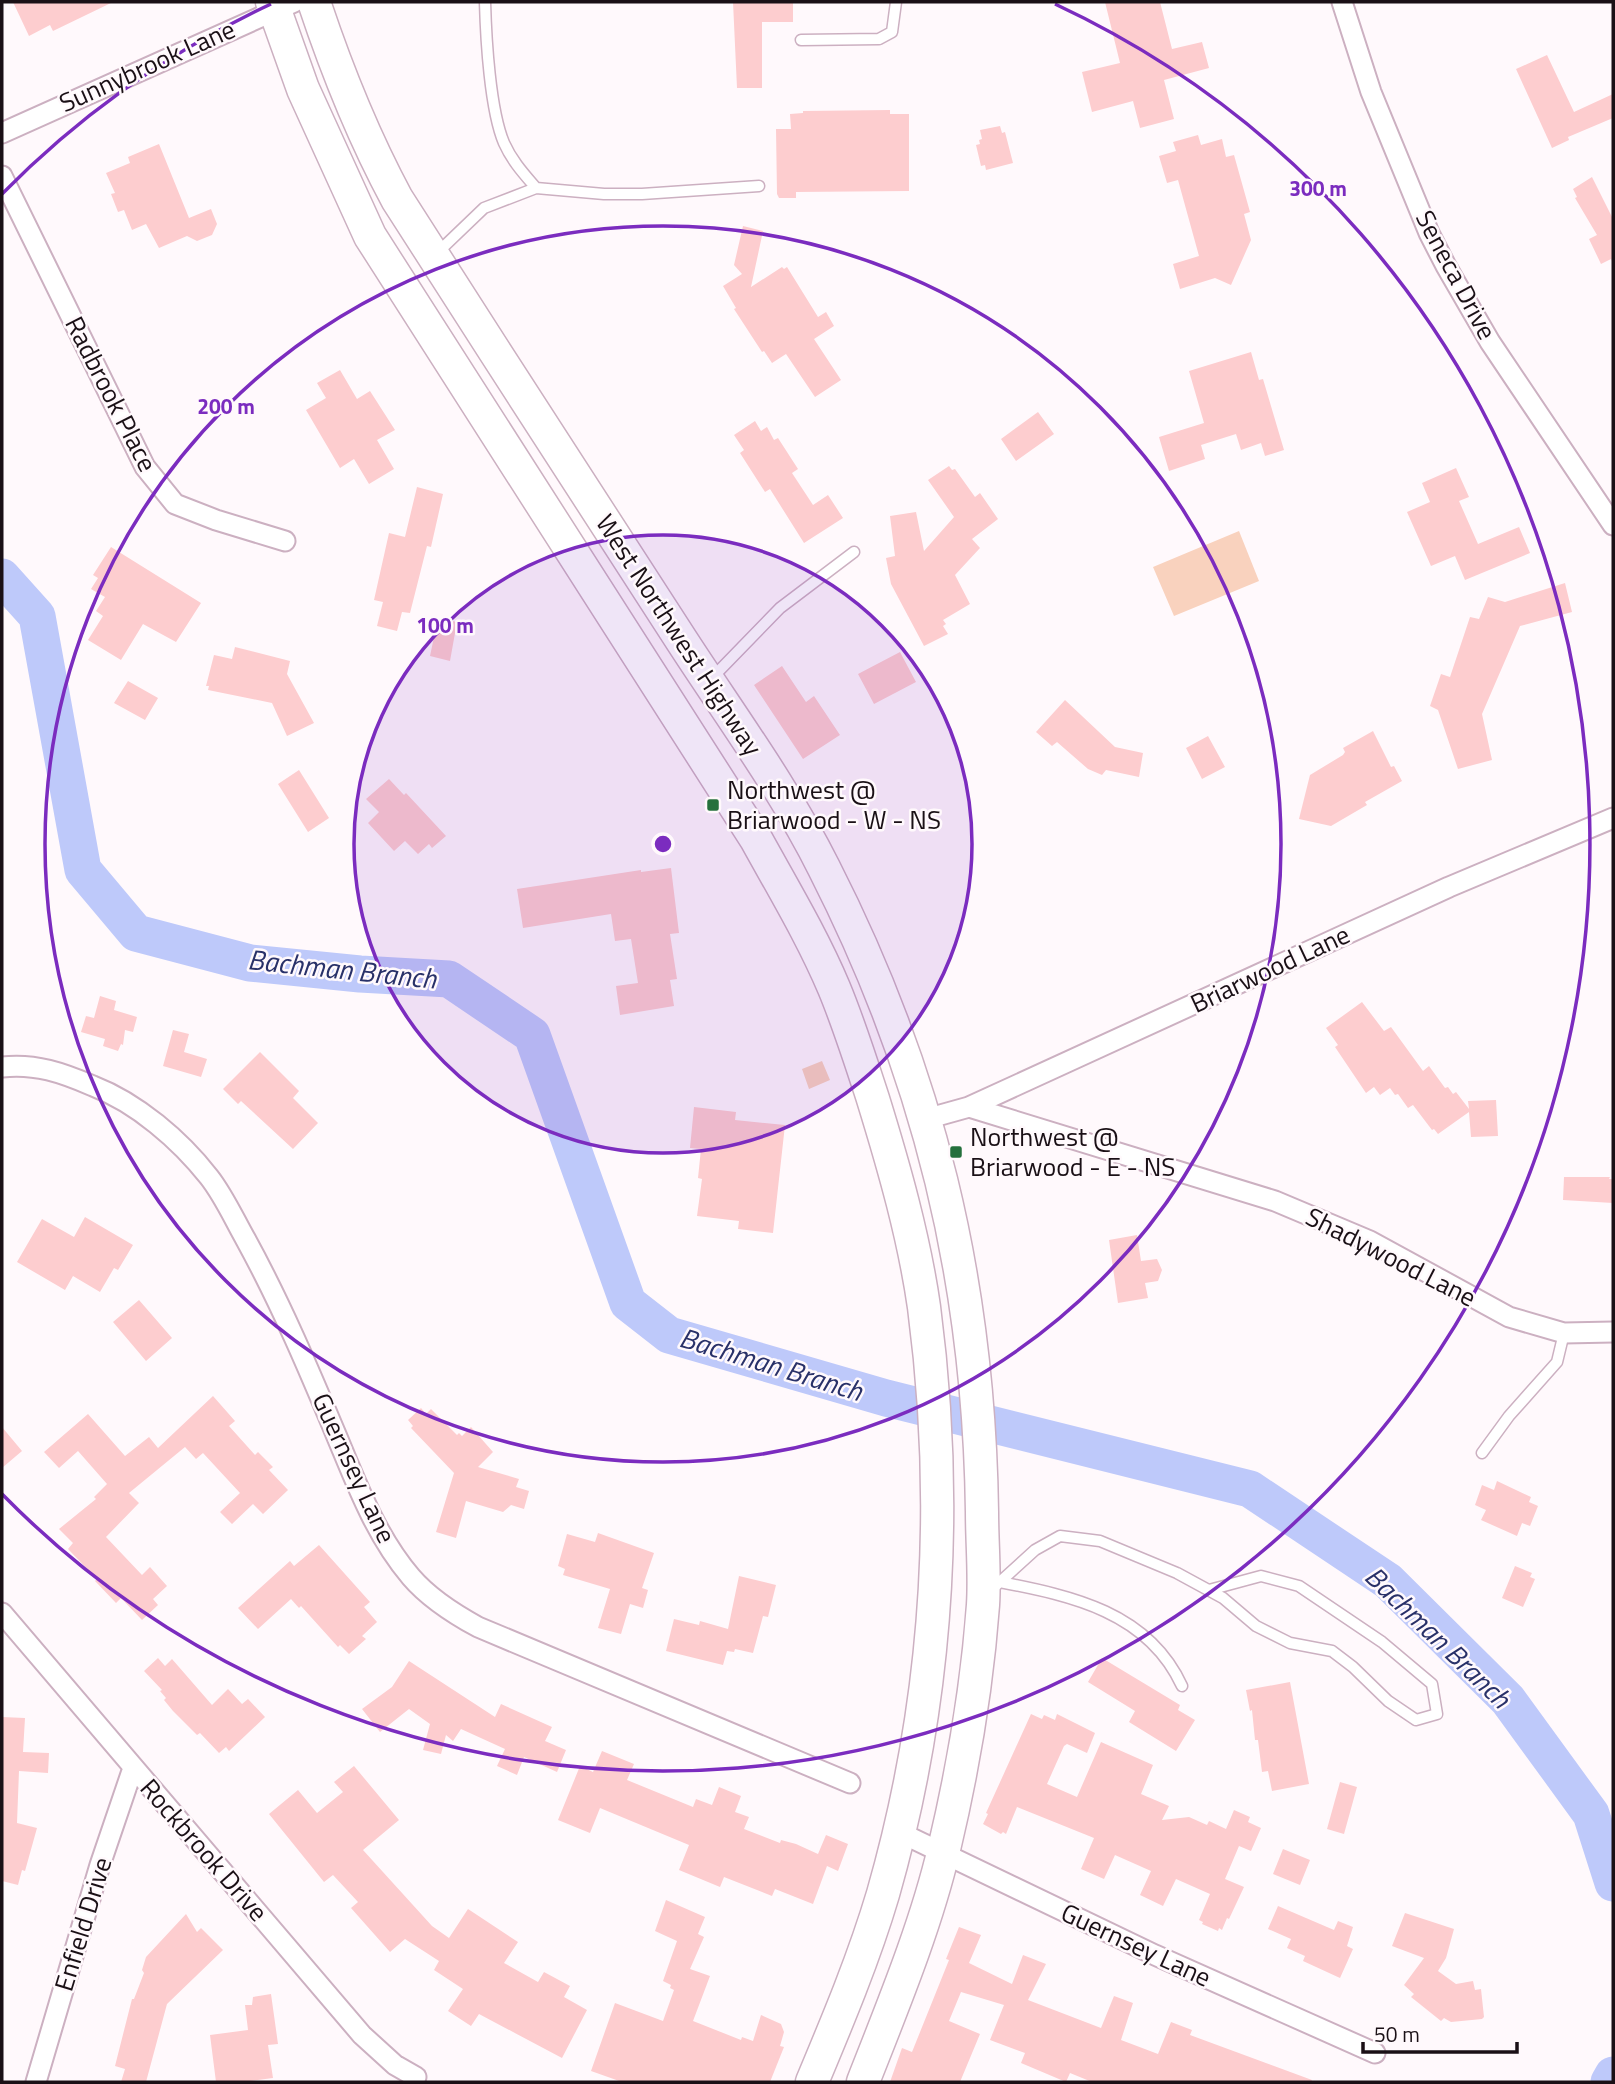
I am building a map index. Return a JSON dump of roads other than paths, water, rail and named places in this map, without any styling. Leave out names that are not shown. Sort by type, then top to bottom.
[{"type":"main road","name":"West Northwest Highway","points":[[314,2],[338,75],[374,156],[397,199],[737,724],[823,866],[886,1004],[926,1119],[961,1265],[975,1374],[988,1583],[967,1730],[943,1853],[867,2078]]},
{"type":"main road","name":"West Northwest Highway","points":[[280,4],[303,89],[370,236],[755,839],[800,918],[843,1011],[883,1131],[899,1190],[924,1306],[935,1419],[938,1519],[936,1607],[920,1735],[883,1895],[853,1983],[812,2082]]},
{"type":"main road","points":[[601,597],[639,573]]},
{"type":"main road","points":[[883,1131],[926,1119]]},
{"type":"street","name":"Seneca Drive","points":[[1342,2],[1371,92],[1429,233],[1446,266],[1490,342],[1613,525]]},
{"type":"street","name":"Sunnybrook Lane","points":[[2,133],[280,4]]},
{"type":"street","name":"Radbrook Place","points":[[2,176],[145,467],[175,504],[285,541]]},
{"type":"street","name":"Briarwood Lane","points":[[926,1119],[969,1107],[1449,887],[1613,818]]},
{"type":"street","name":"Guernsey Lane","points":[[2,1067],[33,1066],[55,1070],[124,1100],[170,1137],[209,1177],[266,1277],[361,1495],[389,1547],[411,1578],[424,1590],[478,1627],[850,1783]]},
{"type":"street","name":"Shadywood Lane","points":[[969,1107],[1275,1201],[1370,1241],[1509,1317],[1564,1333],[1613,1332]]},
{"type":"street","name":"Rockbrook Drive","points":[[2,1613],[362,2035],[419,2081]]},
{"type":"street","name":"Enfield Drive","points":[[36,2082],[100,1865],[133,1768]]},
{"type":"street","name":"Guernsey Lane","points":[[899,1832],[1131,1944],[1375,2053]]},
{"type":"lane","points":[[485,2],[485,30],[497,119],[504,143],[517,167],[536,188]]},
{"type":"lane","points":[[801,40],[878,39],[892,32],[896,2]]},
{"type":"lane","points":[[433,257],[484,208],[536,188],[604,194],[642,194],[759,186]]},
{"type":"lane","points":[[708,681],[780,608],[854,552]]},
{"type":"lane","points":[[1482,1453],[1509,1416],[1557,1362],[1564,1333]]},
{"type":"lane","points":[[988,1583],[1060,1535],[1100,1541],[1177,1573],[1209,1590],[1223,1598],[1256,1626],[1290,1643],[1332,1651],[1388,1702],[1416,1720],[1437,1714],[1432,1684],[1382,1642],[1299,1586],[1261,1576],[1209,1590]]},
{"type":"lane","points":[[988,1583],[1036,1589],[1104,1610],[1131,1624],[1156,1647],[1175,1671],[1182,1686]]},
{"type":"waterway","name":"Bachman Branch","points":[[2,577],[37,616],[83,870],[136,933],[250,963],[360,974],[449,979],[532,1035],[628,1303],[669,1335],[886,1398],[1250,1489],[1388,1581],[1508,1700],[1591,1814],[1613,1883]]},
{"type":"waterway","name":"Bachman Branch","points":[[1609,2082],[1613,2075]]},
{"type":"place","name":"Northwest @ Briarwood - W - NS","points":[[713,805]]},
{"type":"place","name":"Northwest @ Briarwood - E - NS","points":[[956,1152]]}]
